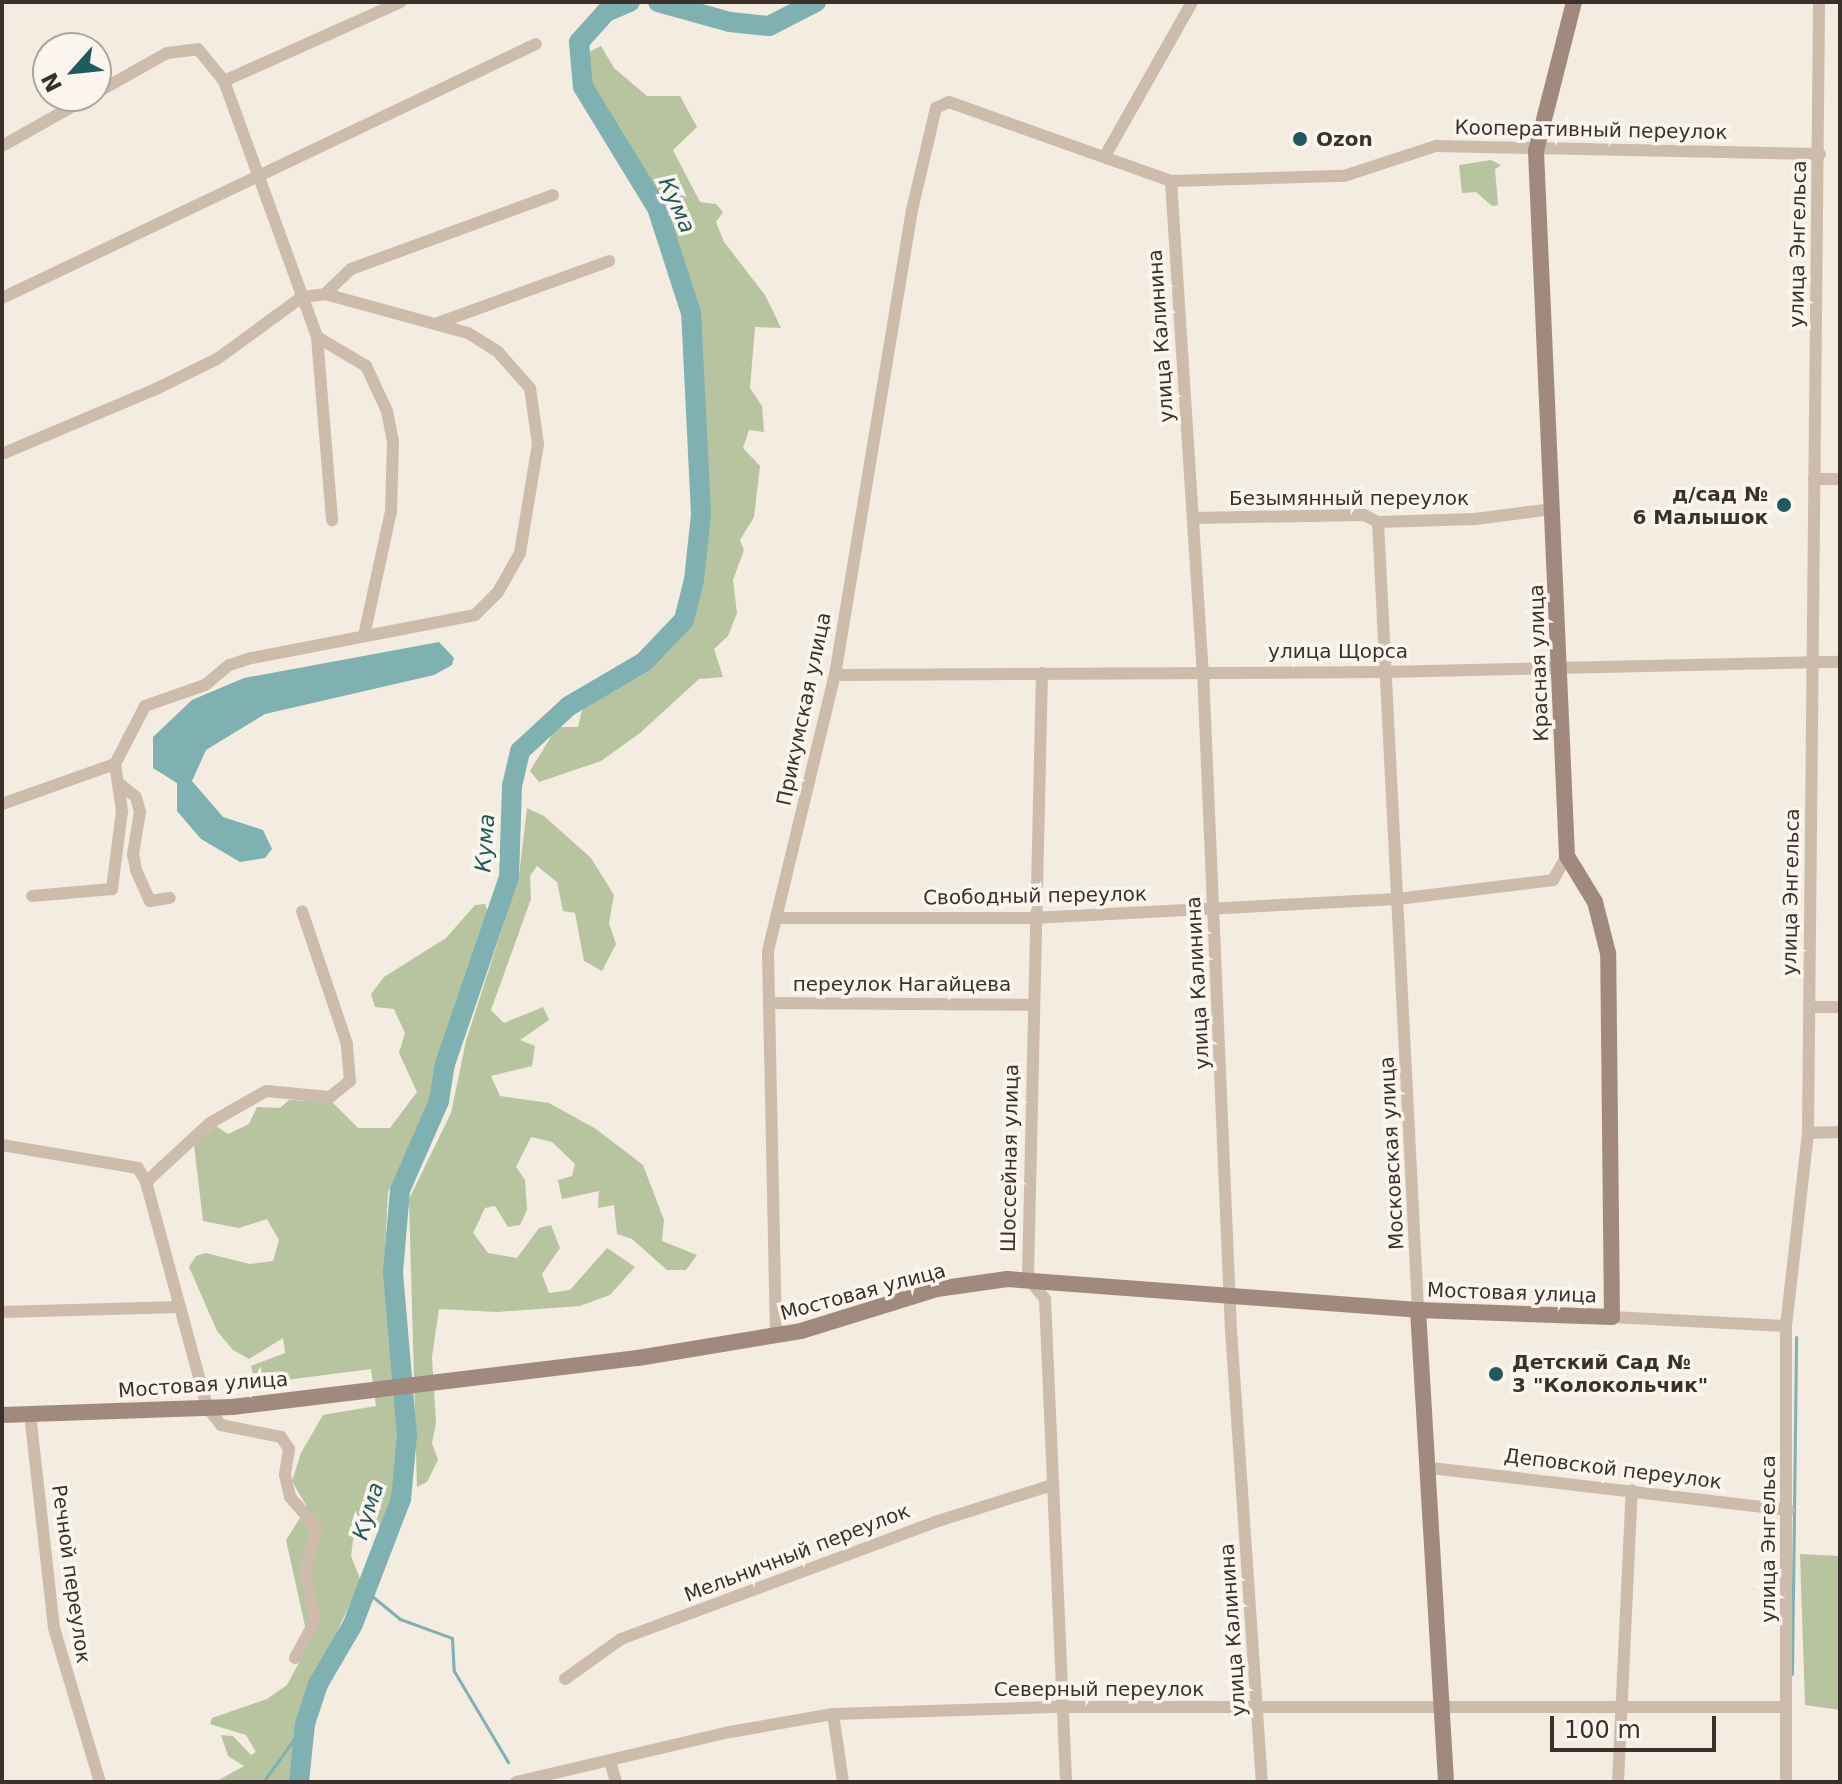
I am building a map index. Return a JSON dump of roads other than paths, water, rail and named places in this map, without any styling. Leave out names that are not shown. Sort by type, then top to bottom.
[{"type":"main road","name":"Красная улица","points":[[1574,2],[1536,151],[1567,856],[1595,902],[1608,953],[1612,1317]]},
{"type":"main road","name":"Мостовая улица","points":[[2,1415],[232,1407],[776,1336],[937,1289],[1028,1278],[1418,1310],[1612,1317]]},
{"type":"main road","name":"Московская улица","points":[[1418,1310],[1431,1468],[1446,1782]]},
{"type":"street","points":[[224,81],[401,2]]},
{"type":"street","points":[[1105,156],[1192,2]]},
{"type":"street","name":"улица Энгельса","points":[[1786,1782],[1789,1510],[1786,1326],[1808,1133],[1820,154],[1819,2]]},
{"type":"street","points":[[2,298],[257,173],[536,44]]},
{"type":"street","points":[[112,84],[167,53],[198,49],[224,81],[317,337],[332,520]]},
{"type":"street","name":"Кооперативный переулок","points":[[949,102],[1171,181],[1344,176],[1436,146],[1512,146],[1536,151],[1820,154]]},
{"type":"street","name":"Прикумская улица","points":[[776,1336],[768,951],[835,675],[912,210],[930,125],[936,108],[949,102]]},
{"type":"street","points":[[2,146],[63,112]]},
{"type":"street","name":"улица Калинина","points":[[1171,181],[1203,671],[1233,1296],[1231,1330],[1262,1782]]},
{"type":"street","points":[[325,294],[351,269],[553,195]]},
{"type":"street","points":[[438,323],[609,261]]},
{"type":"street","points":[[2,454],[217,359],[302,297],[325,294],[468,333],[498,352],[530,388],[538,444],[520,553],[498,592],[475,615],[251,658],[229,665],[205,685],[151,702],[115,764],[2,804]]},
{"type":"street","points":[[317,337],[366,366],[387,411],[393,441],[391,511],[364,636]]},
{"type":"street","points":[[1814,479],[1840,479]]},
{"type":"street","name":"Безымянный переулок","points":[[1193,518],[1364,515],[1378,522],[1475,519],[1552,509]]},
{"type":"street","name":"Московская улица","points":[[1378,522],[1418,1310]]},
{"type":"street","name":"улица Щорса","points":[[835,675],[1384,672],[1840,662]]},
{"type":"street","name":"Шоссейная улица","points":[[1042,673],[1033,918],[1028,1278],[1045,1299],[1066,1782]]},
{"type":"street","points":[[32,896],[112,889],[121,785],[115,764]]},
{"type":"street","points":[[121,785],[136,797],[140,812],[141,831],[133,854],[136,870],[150,901],[170,898]]},
{"type":"street","name":"Свободный переулок","points":[[777,918],[1033,918],[1214,912],[1397,899],[1553,880],[1567,856]]},
{"type":"street","points":[[146,1182],[210,1123],[266,1091],[330,1097],[350,1081],[347,1044],[302,911]]},
{"type":"street","name":"переулок Нагайцева","points":[[769,1003],[1034,1005]]},
{"type":"street","points":[[1809,1007],[1840,1007]]},
{"type":"street","points":[[1808,1133],[1840,1132]]},
{"type":"street","points":[[2,1145],[138,1168],[146,1182],[207,1407],[221,1425],[281,1437],[289,1449],[285,1475],[290,1497],[317,1528],[305,1573],[315,1621],[295,1658]]},
{"type":"street","points":[[2,1312],[180,1307]]},
{"type":"street","name":"Мостовая улица","points":[[1612,1317],[1786,1326]]},
{"type":"street","name":"Речной переулок","points":[[30,1414],[54,1628],[100,1782]]},
{"type":"street","name":"Деповской переулок","points":[[1431,1468],[1789,1510]]},
{"type":"street","name":"Мельничный переулок","points":[[565,1679],[621,1639],[935,1522],[1052,1485]]},
{"type":"street","points":[[1618,1782],[1632,1490]]},
{"type":"street","name":"Северный переулок","points":[[516,1782],[730,1732],[833,1714],[1061,1707],[1259,1710],[1621,1705],[1786,1707]]},
{"type":"street","points":[[833,1714],[843,1782]]},
{"type":"street","points":[[610,1761],[616,1782]]},
{"type":"water","points":[[439,642],[454,658],[452,665],[434,675],[265,714],[206,750],[192,781],[223,817],[263,830],[272,849],[265,858],[240,862],[201,839],[177,811],[177,783],[153,768],[153,737],[192,700],[244,678]]},
{"type":"waterway","name":"Кума","points":[[299,1782],[305,1724],[318,1684],[353,1624],[401,1499],[407,1436],[393,1272],[400,1190],[439,1101],[445,1064],[509,877],[512,786],[520,751],[569,706],[644,662],[684,620],[694,580],[701,514],[691,313],[657,208],[583,87],[579,42],[606,12],[630,2]]},
{"type":"waterway","name":"Кума","points":[[658,2],[730,22],[769,26],[816,2]]},
{"type":"waterway","points":[[1792,1674],[1796,1337]]},
{"type":"waterway","points":[[367,1592],[400,1619],[452,1638],[454,1671],[508,1762]]},
{"type":"waterway","points":[[263,1782],[305,1724]]},
{"type":"place","name":"Ozon","points":[[1300,139]]},
{"type":"place","name":"д/сад № 6 Малышок","points":[[1784,505]]},
{"type":"place","name":"Детский Сад № 3 \"Колокольчик\"","points":[[1496,1374]]}]
